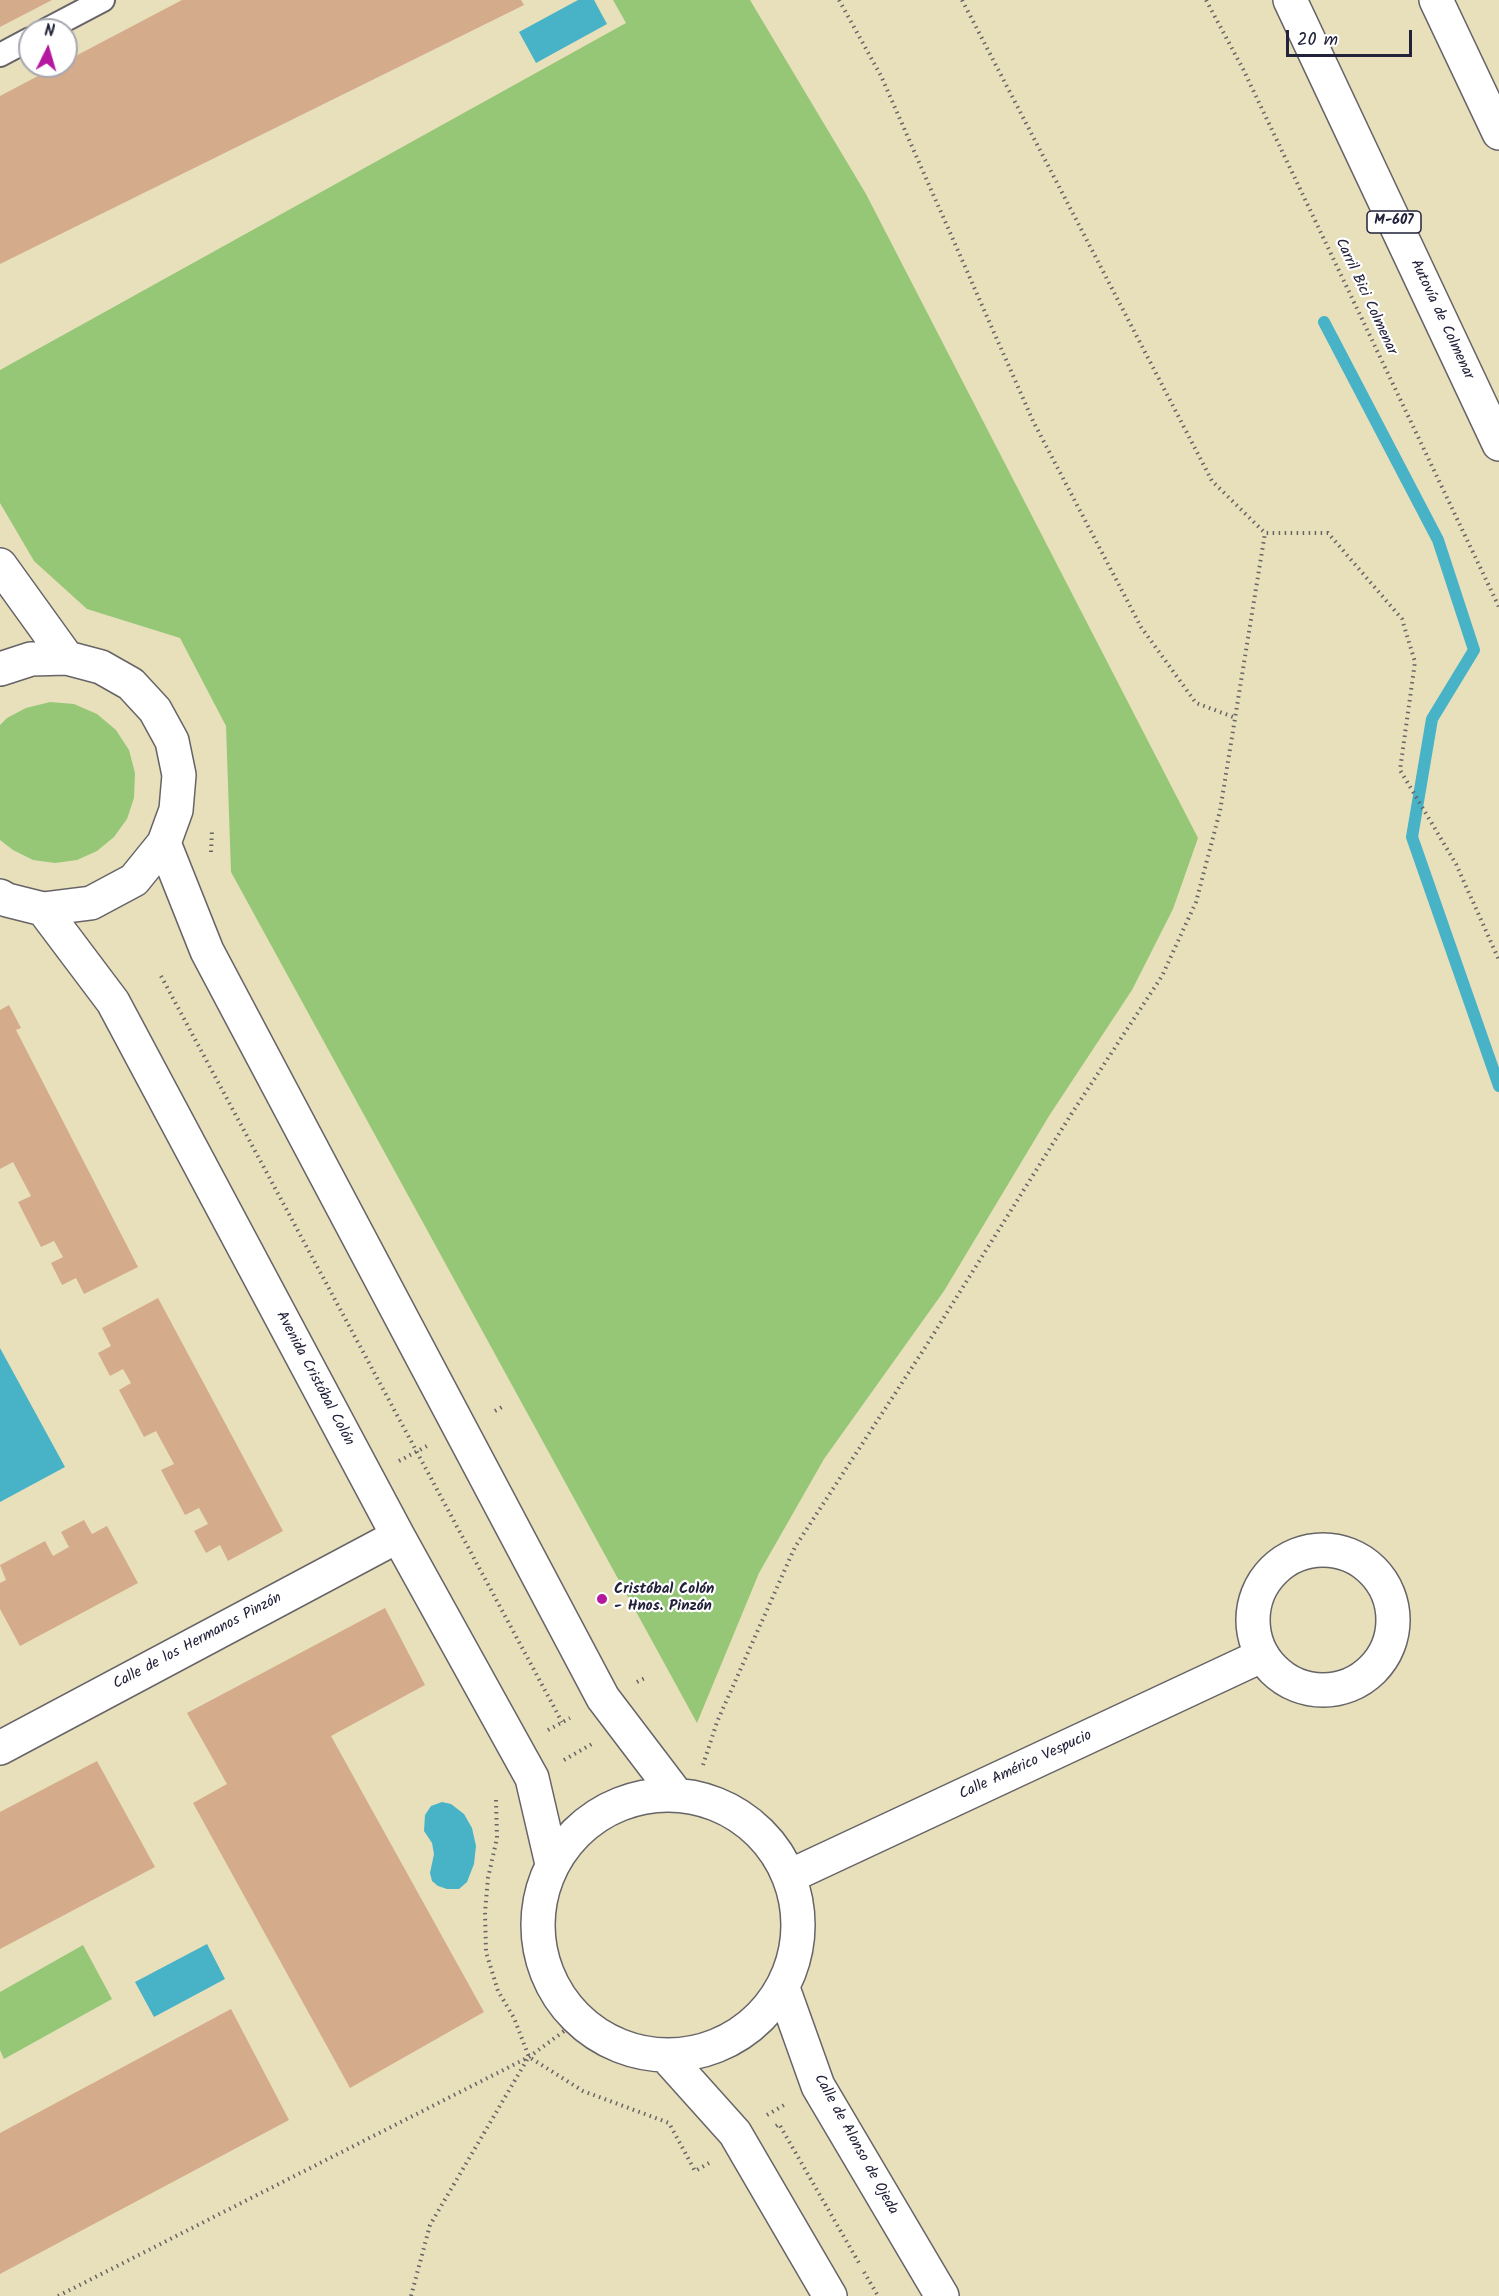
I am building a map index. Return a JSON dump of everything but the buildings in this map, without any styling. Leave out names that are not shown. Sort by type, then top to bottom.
[{"type":"main road","name":"Autovía de Colmenar","points":[[1290,0],[1499,444]]},
{"type":"main road","points":[[1436,0],[1499,133]]},
{"type":"main road","points":[[0,565],[67,658]]},
{"type":"main road","points":[[0,669],[31,659],[67,658],[101,667],[131,684],[155,710],[172,741],[179,775],[176,810],[164,843],[134,880],[92,903],[44,909],[7,900],[0,896]]},
{"type":"main road","points":[[164,843],[207,951],[603,1698],[684,1796]]},
{"type":"main road","name":"Avenida Cristóbal Colón","points":[[44,909],[113,1002],[398,1536],[532,1778],[552,1864]]},
{"type":"main road","name":"Calle de los Hermanos Pinzón","points":[[0,1748],[398,1536]]},
{"type":"main road","points":[[1311,1549],[1345,1551],[1375,1570],[1392,1600],[1394,1634],[1379,1664],[1352,1685],[1318,1691],[1286,1681],[1262,1656],[1251,1623],[1258,1589],[1280,1563],[1311,1549]]},
{"type":"main road","name":"Calle Américo Vespucio","points":[[790,1876],[1262,1656]]},
{"type":"main road","points":[[684,1796],[712,1801],[745,1819],[772,1844],[790,1876],[799,1913],[797,1952],[783,1988],[762,2017],[734,2038],[700,2051],[665,2055],[634,2050],[604,2038],[579,2020],[553,1986],[539,1947],[538,1904],[552,1864],[573,1834],[603,1811],[639,1797],[684,1796]]},
{"type":"main road","name":"Calle de Alonso de Ojeda","points":[[783,1988],[818,2086],[942,2296]]},
{"type":"main road","points":[[665,2055],[739,2139],[830,2296]]},
{"type":"lane","points":[[69,18],[103,0]]},
{"type":"lane","points":[[0,55],[18,45]]},
{"type":"path","points":[[839,0],[880,76],[1033,421],[1140,627],[1196,703],[1236,718]]},
{"type":"path","points":[[962,0],[1212,481],[1265,533],[1328,533],[1402,619],[1415,662],[1400,770],[1456,864],[1499,960]]},
{"type":"path","name":"Carril Bici Colmenar","points":[[1206,0],[1243,69],[1499,607]]},
{"type":"path","points":[[684,1796],[795,1547],[1162,976],[1196,902],[1220,811],[1265,533]]},
{"type":"path","points":[[210,862],[214,820]]},
{"type":"path","points":[[161,976],[562,1722]]},
{"type":"path","points":[[599,1740],[495,1800],[497,1838],[488,1878],[485,1912],[486,1953],[498,1991],[514,2018],[529,2057],[583,2091],[669,2123],[695,2171],[818,2086]]},
{"type":"path","points":[[58,2296],[529,2057],[579,2020]]},
{"type":"path","points":[[411,2296],[430,2225],[529,2057]]},
{"type":"path","points":[[739,2139],[779,2124],[878,2296]]},
{"type":"green space","points":[[613,0],[750,0],[866,194],[1198,838],[1173,909],[1132,990],[1049,1116],[944,1291],[824,1459],[759,1573],[697,1723],[231,872],[226,726],[180,638],[87,609],[34,561],[0,503],[0,370],[626,23]]},
{"type":"green space","points":[[50,702],[74,704],[97,714],[116,730],[129,750],[135,773],[134,798],[127,819],[114,837],[97,851],[77,860],[55,863],[33,860],[13,850],[0,840],[0,725],[7,718],[26,708]]},
{"type":"green space","points":[[83,1945],[112,1999],[4,2059],[0,2050],[0,1992]]},
{"type":"water","points":[[578,0],[594,0],[607,24],[536,63],[519,32]]},
{"type":"water","points":[[0,1348],[65,1467],[0,1502]]},
{"type":"water","points":[[442,1802],[451,1804],[464,1814],[472,1828],[476,1846],[474,1864],[467,1882],[459,1889],[438,1886],[432,1881],[430,1873],[434,1854],[432,1843],[424,1831],[425,1815],[431,1806]]},
{"type":"water","points":[[207,1944],[225,1979],[154,2017],[135,1982]]},
{"type":"waterway","points":[[1324,322],[1438,540],[1474,650],[1432,719],[1412,837],[1499,1086]]},
{"type":"place","name":"Cristóbal Colón - Hnos. Pinzón","points":[[602,1599]]}]
